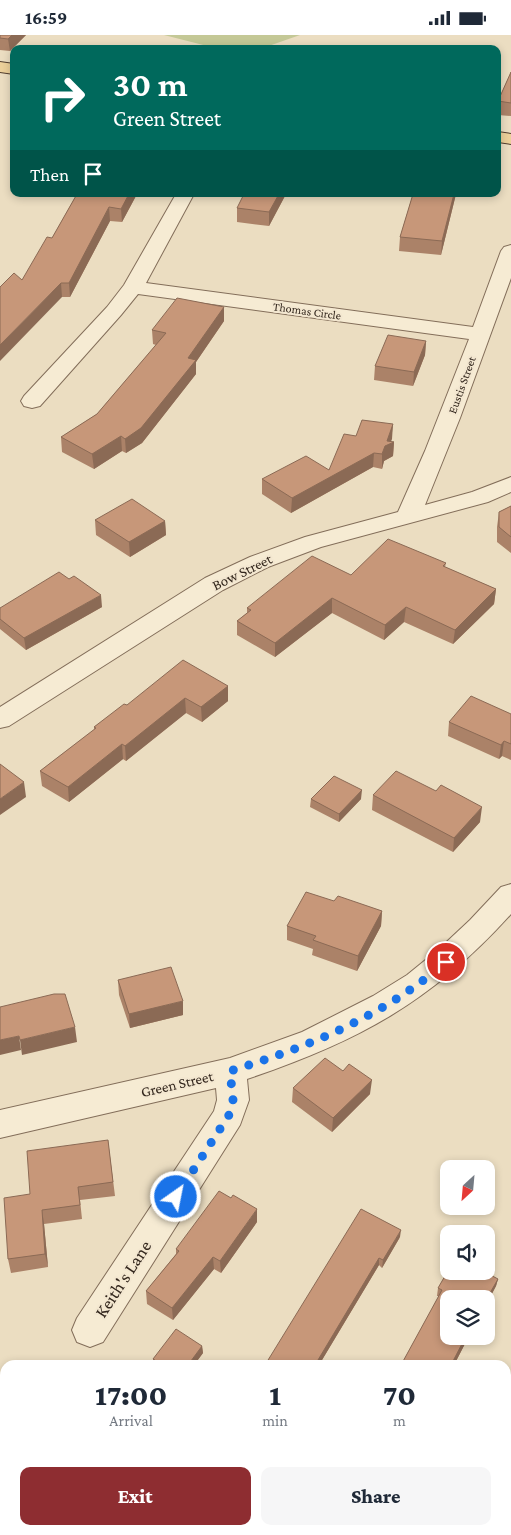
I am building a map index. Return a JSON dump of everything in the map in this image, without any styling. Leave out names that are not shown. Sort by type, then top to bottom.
[{"type":"street","points":[[32,401],[114,311],[133,287],[184,197]]},
{"type":"street","name":"Eustis Street","points":[[408,517],[455,406],[511,251]]},
{"type":"street","name":"Thomas Circle","points":[[133,287],[481,334]]},
{"type":"street","name":"Bow Street","points":[[6,709],[214,584],[259,562],[313,542],[480,497],[511,484]]},
{"type":"street","name":"Green Street","points":[[0,1124],[230,1071],[266,1060],[320,1039],[378,1011],[417,985],[456,953],[511,895]]},
{"type":"street","name":"Keith's Lane","points":[[90,1330],[229,1115],[233,1100],[230,1071]]},
{"type":"green space","points":[[164,35],[300,35],[271,45],[203,45]]},
{"type":"building","points":[[0,35],[12,35],[8,39],[0,38]]},
{"type":"building","points":[[511,72],[511,103],[501,101],[501,94]]},
{"type":"building","points":[[75,197],[127,197],[121,209],[109,207],[69,283],[61,283],[0,345],[0,287],[14,273],[22,280],[47,237],[52,238]]},
{"type":"building","points":[[242,197],[277,197],[269,212],[237,208]]},
{"type":"building","points":[[412,197],[453,197],[442,241],[400,237]]},
{"type":"building","points":[[177,298],[224,307],[188,358],[196,360],[141,428],[125,439],[121,436],[92,454],[61,437],[97,414],[166,333],[152,330]]},
{"type":"building","points":[[388,335],[426,341],[414,372],[375,366]]},
{"type":"building","points":[[362,420],[393,424],[387,441],[394,442],[385,446],[382,454],[374,453],[292,498],[262,479],[306,456],[329,470],[344,434],[356,436]]},
{"type":"building","points":[[132,499],[165,521],[129,542],[95,520]]},
{"type":"building","points":[[511,506],[511,537],[499,527],[499,512]]},
{"type":"building","points":[[388,539],[446,563],[443,566],[496,589],[455,630],[406,607],[385,625],[332,598],[275,643],[237,621],[251,610],[247,608],[312,556],[351,575]]},
{"type":"building","points":[[59,572],[69,579],[74,576],[101,595],[24,638],[0,619],[0,608]]},
{"type":"building","points":[[183,660],[228,686],[201,707],[185,698],[125,746],[122,744],[68,787],[40,771],[96,728],[94,727],[124,704],[127,705]]},
{"type":"building","points":[[471,696],[511,714],[511,744],[504,741],[501,745],[449,722]]},
{"type":"building","points":[[0,764],[24,782],[0,799]]},
{"type":"building","points":[[396,771],[436,791],[441,785],[482,807],[454,838],[373,795]]},
{"type":"building","points":[[334,776],[362,790],[339,814],[311,799]]},
{"type":"building","points":[[306,892],[334,901],[338,896],[382,911],[358,956],[313,940],[316,936],[287,926]]},
{"type":"building","points":[[171,967],[183,1001],[129,1014],[118,980]]},
{"type":"building","points":[[54,994],[65,994],[75,1027],[20,1040],[19,1036],[0,1040],[0,1007]]},
{"type":"building","points":[[325,1058],[343,1071],[349,1064],[372,1080],[333,1118],[293,1088]]},
{"type":"building","points":[[108,1140],[113,1182],[78,1187],[80,1205],[42,1210],[45,1254],[8,1259],[4,1198],[30,1194],[27,1151]]},
{"type":"building","points":[[219,1191],[231,1198],[233,1195],[257,1209],[220,1261],[213,1257],[172,1308],[146,1291],[179,1251],[176,1249]]},
{"type":"building","points":[[361,1209],[401,1230],[383,1260],[379,1258],[318,1360],[268,1360]]},
{"type":"building","points":[[495,1277],[498,1279],[492,1290],[442,1290],[438,1288],[443,1280],[495,1280]]},
{"type":"building","points":[[440,1294],[440,1345],[461,1345],[454,1360],[404,1360]]},
{"type":"building","points":[[176,1329],[202,1346],[192,1360],[153,1359]]},
{"type":"route","points":[[176,1197],[229,1115],[233,1100],[230,1071],[266,1060],[330,1035],[378,1011],[417,985],[446,962]]}]
